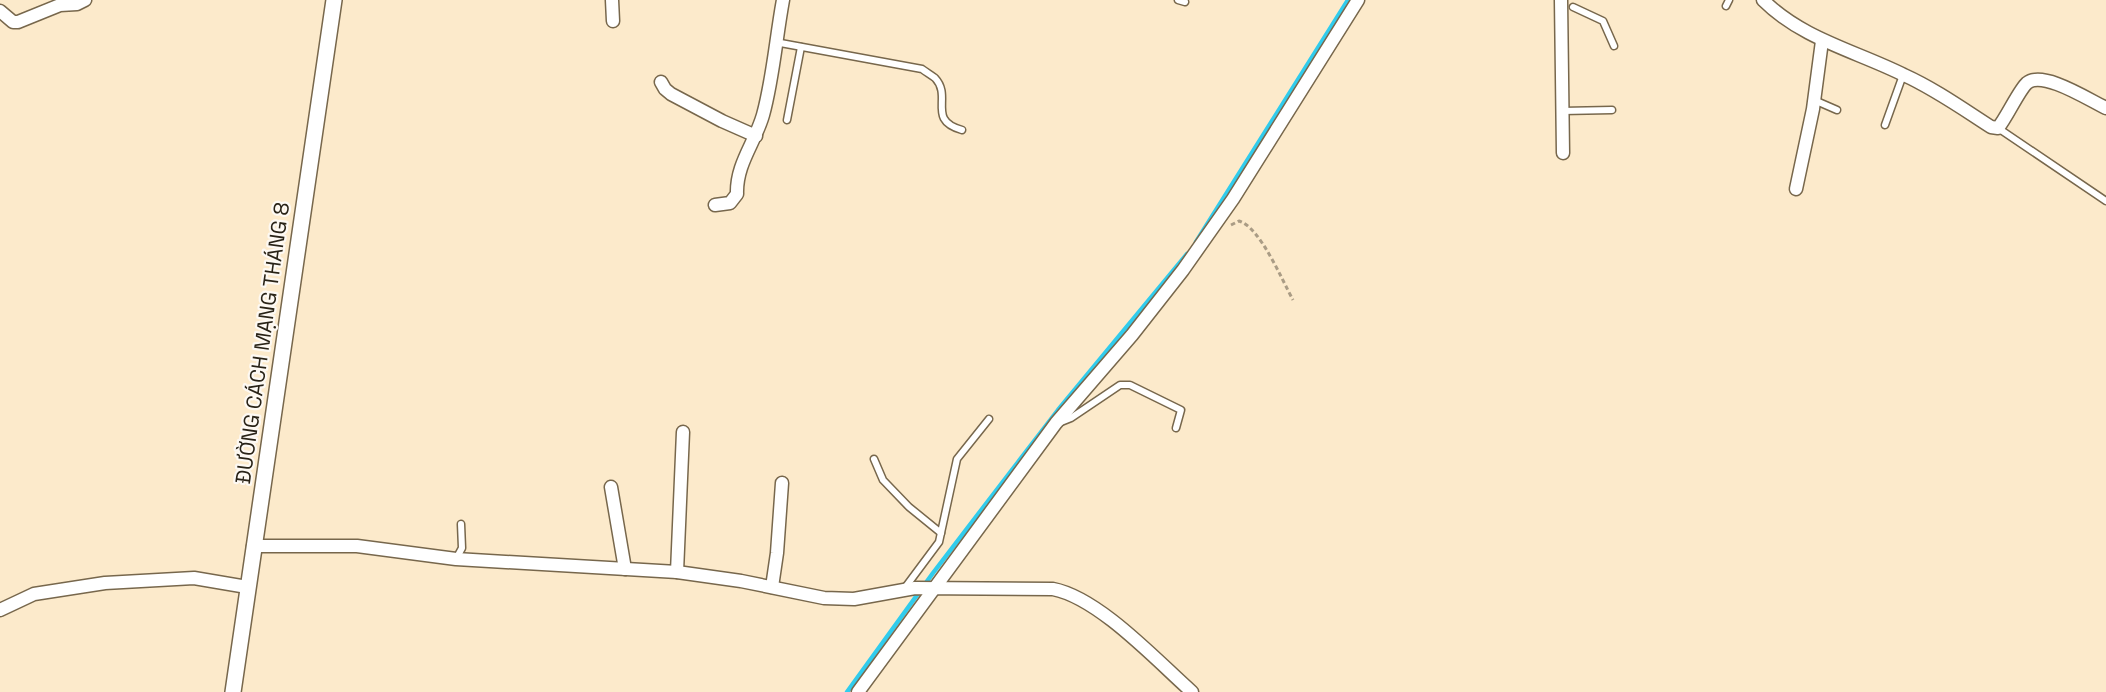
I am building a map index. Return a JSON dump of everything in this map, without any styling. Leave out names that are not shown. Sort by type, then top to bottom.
[{"type":"street","points":[[0,11],[13,22],[18,22],[60,5],[77,4],[86,0]]},
{"type":"street","name":"ĐƯỜNG CÁCH MẠNG THÁNG 8","points":[[233,692],[332,0]]},
{"type":"street","points":[[612,0],[613,21]]},
{"type":"street","points":[[715,205],[730,203],[737,194],[737,178],[741,165],[756,136],[765,105],[783,0]]},
{"type":"street","points":[[858,692],[931,588],[1056,423],[1132,335],[1206,238],[1358,0]]},
{"type":"street","points":[[1763,0],[1792,23],[1822,41],[1904,74],[1991,127],[1998,128],[2027,83],[2039,78],[2050,80],[2106,108]]},
{"type":"street","points":[[1563,153],[1562,111],[1566,3]]},
{"type":"street","points":[[1796,189],[1814,100],[1822,41]]},
{"type":"street","points":[[662,82],[671,94],[756,136]]},
{"type":"street","points":[[677,572],[683,432]]},
{"type":"street","points":[[772,587],[782,483]]},
{"type":"street","points":[[611,488],[625,569]]},
{"type":"street","points":[[253,546],[357,546],[456,559],[677,572],[741,581],[838,600],[909,589],[1053,589],[1081,598],[1108,618],[1192,692]]},
{"type":"street","points":[[0,610],[34,594],[105,583],[194,578],[247,587]]},
{"type":"lane","points":[[1566,3],[1603,21],[1614,46]]},
{"type":"lane","points":[[775,42],[922,69],[936,79],[942,92],[942,111],[945,123],[962,130]]},
{"type":"lane","points":[[787,120],[801,47]]},
{"type":"lane","points":[[1886,125],[1904,74]]},
{"type":"lane","points":[[1814,100],[1837,110]]},
{"type":"lane","points":[[1562,111],[1612,110]]},
{"type":"lane","points":[[1998,128],[2106,201]]},
{"type":"lane","points":[[1056,423],[1071,418],[1120,386],[1130,385],[1180,410],[1176,428]]},
{"type":"lane","points":[[909,589],[936,548],[957,459],[989,419]]},
{"type":"lane","points":[[874,459],[884,480],[909,507],[941,532]]},
{"type":"lane","points":[[456,559],[462,548],[461,524]]},
{"type":"path","points":[[1206,238],[1220,234],[1239,221],[1245,223],[1256,234],[1293,300]]},
{"type":"waterway","points":[[1196,242],[1348,0]]},
{"type":"waterway","points":[[847,692],[933,573],[1058,410],[1187,254]]}]
